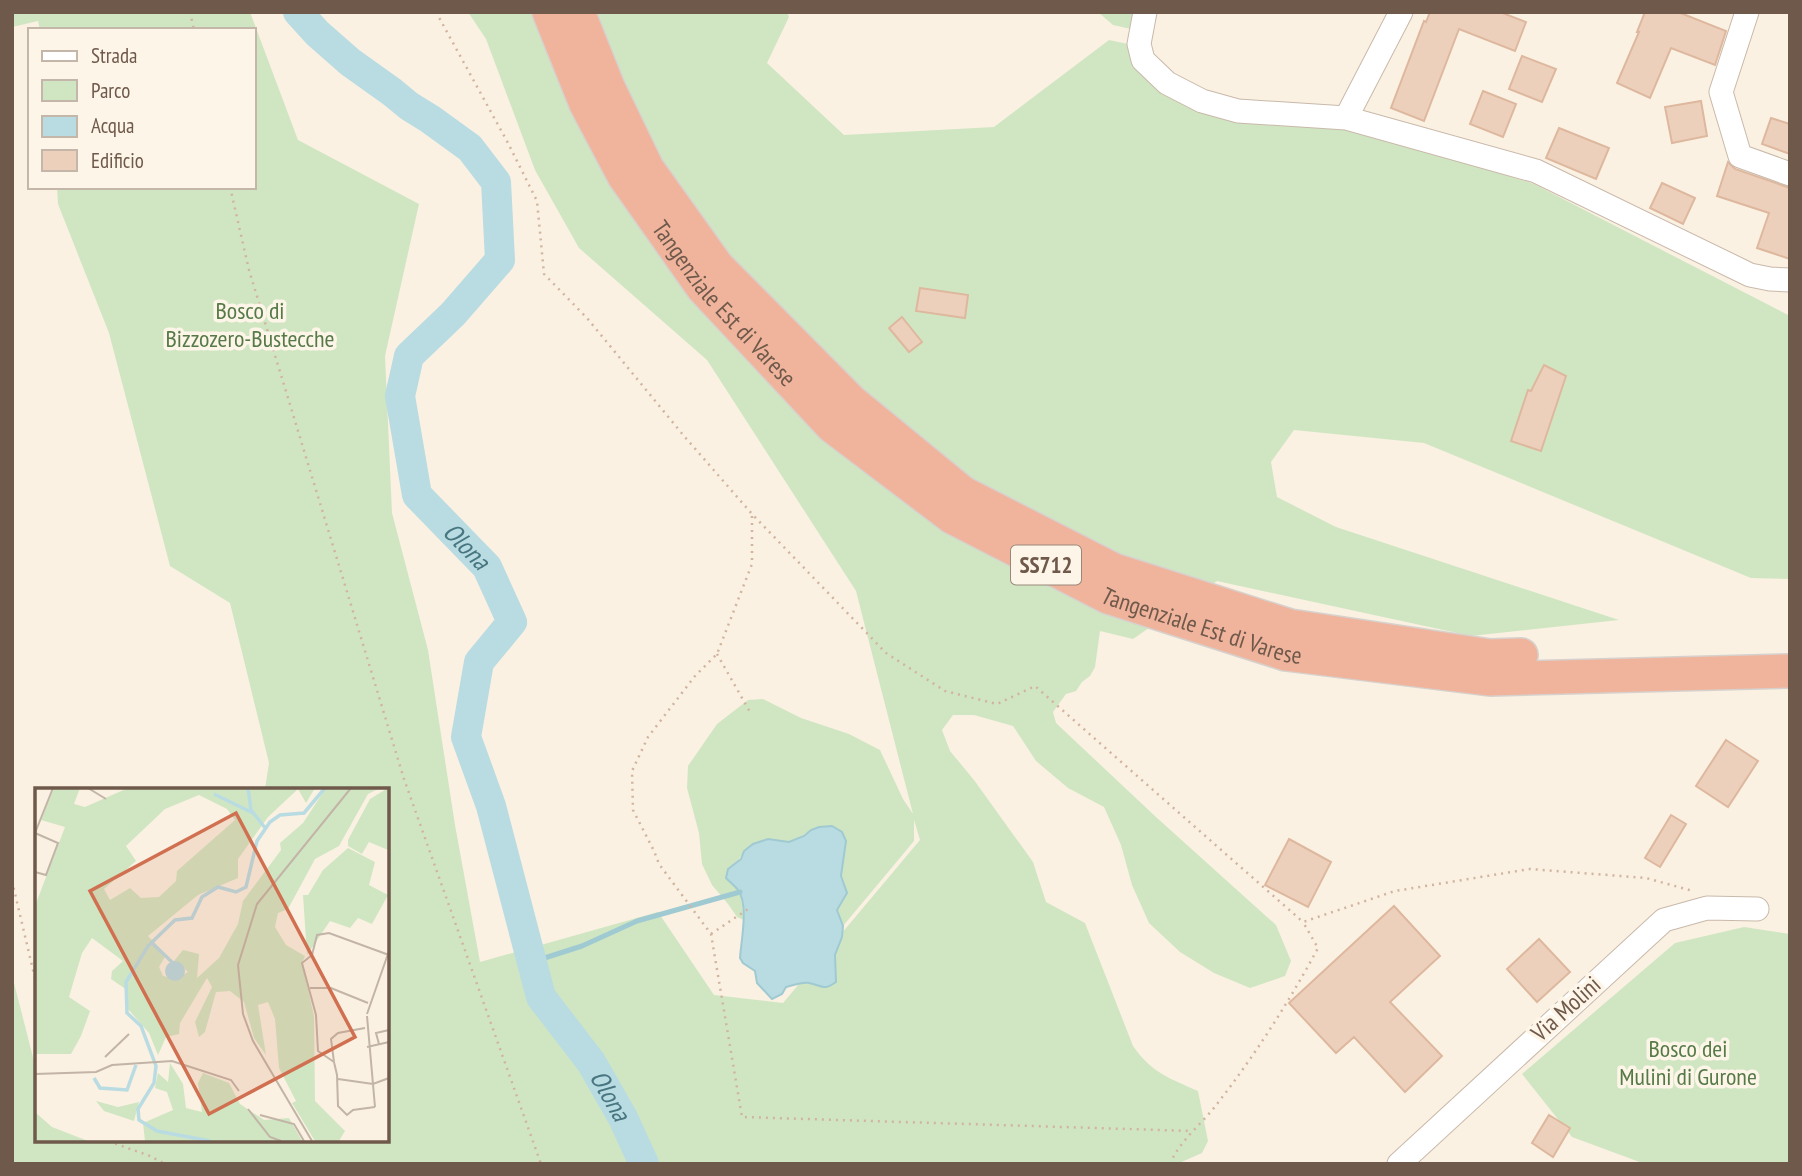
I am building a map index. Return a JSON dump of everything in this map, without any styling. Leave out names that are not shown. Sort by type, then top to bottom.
[{"type":"highway","name":"Tangenziale Est di Varese","points":[[549,12],[586,104],[624,176],[702,288],[832,426],[952,517],[1108,597],[1286,654],[1490,679],[1790,671]]},
{"type":"highway","name":"Tangenziale Est di Varese","points":[[578,12],[608,87],[647,168],[717,266],[852,402],[963,493],[1114,570],[1290,626],[1489,656],[1790,649]]},
{"type":"street","points":[[1144,12],[1139,44],[1143,60],[1167,83],[1202,101],[1238,111],[1346,118],[1536,172],[1750,275],[1790,280]]},
{"type":"street","points":[[1346,118],[1401,12]]},
{"type":"street","points":[[1747,12],[1721,92],[1740,156],[1790,174]]},
{"type":"street","name":"Via Molini","points":[[1399,1164],[1664,920],[1707,908],[1757,909]]},
{"type":"path","points":[[436,12],[537,201],[544,274],[587,318],[752,514],[886,653],[945,691],[997,704],[1035,686],[1303,922],[1318,948],[1298,985],[1216,1105],[1192,1131],[1170,1164]]},
{"type":"path","points":[[230,189],[249,270],[404,779],[541,1164]]},
{"type":"path","points":[[752,514],[752,564],[717,654],[695,676],[648,737],[632,771],[633,810],[659,864],[711,934],[741,1117],[1192,1131]]},
{"type":"path","points":[[717,654],[750,712]]},
{"type":"path","points":[[1303,922],[1395,891],[1530,869],[1646,878],[1695,892]]},
{"type":"path","points":[[12,881],[35,979]]},
{"type":"path","points":[[711,934],[751,907]]},
{"type":"path","points":[[108,1141],[165,1164]]},
{"type":"green space","points":[[12,12],[250,12],[256,28],[40,28],[38,21],[12,27]]},
{"type":"green space","name":"Bosco di Bizzozero-Bustecche","points":[[468,12],[787,12],[789,17],[767,63],[844,135],[994,127],[1109,40],[1128,44],[1136,61],[1163,86],[1351,126],[1534,184],[1790,316],[1790,579],[1751,578],[1424,443],[1294,430],[1271,462],[1277,497],[1336,527],[1619,620],[1471,636],[1217,581],[1133,639],[1100,631],[1095,667],[1076,691],[1066,694],[1053,712],[1056,723],[1276,925],[1291,961],[1285,976],[1250,988],[1214,973],[1180,952],[1149,923],[1132,885],[1121,845],[1104,807],[1068,788],[1036,761],[1013,726],[974,715],[953,715],[942,730],[950,751],[1033,862],[1046,902],[1085,923],[1133,1046],[1154,1069],[1198,1091],[1208,1141],[1202,1153],[1177,1164],[12,1164],[12,975],[35,1065],[35,1141],[388,1141],[388,788],[265,788],[269,763],[230,603],[170,566],[109,333],[58,204],[57,189],[256,189],[256,28],[298,140],[419,204],[385,356],[392,513],[428,650],[455,825],[480,962],[658,912],[714,995],[783,1003],[920,840],[914,820],[914,841],[843,926],[837,910],[847,893],[841,877],[842,861],[819,827],[789,842],[744,850],[726,878],[740,892],[744,920],[737,917],[712,885],[702,864],[699,833],[687,788],[688,766],[717,724],[748,700],[763,699],[801,718],[849,734],[880,750],[913,814],[856,591],[707,360],[579,248],[535,170],[486,39]]},
{"type":"green space","points":[[1098,12],[1134,12],[1131,29],[1113,25]]},
{"type":"green space","name":"Bosco dei Mulini di Gurone","points":[[1744,927],[1790,934],[1790,1164],[1645,1164],[1572,1137],[1522,1074],[1675,943]]},
{"type":"water","points":[[832,826],[842,832],[846,841],[841,876],[847,893],[837,910],[843,926],[835,955],[836,982],[825,987],[807,983],[792,985],[772,999],[757,983],[755,971],[740,958],[743,905],[738,890],[726,878],[728,869],[741,859],[744,851],[753,844],[768,839],[789,842],[819,827]]},
{"type":"building","points":[[1430,12],[1500,12],[1526,22],[1515,51],[1459,29],[1424,121],[1391,108],[1424,21],[1426,22]]},
{"type":"building","points":[[1645,12],[1678,12],[1726,31],[1715,65],[1671,48],[1650,98],[1617,83]]},
{"type":"building","points":[[1522,56],[1556,69],[1542,102],[1509,89]]},
{"type":"building","points":[[1483,91],[1516,104],[1503,137],[1470,124]]},
{"type":"building","points":[[1701,101],[1707,136],[1672,143],[1665,107]]},
{"type":"building","points":[[1771,118],[1790,124],[1790,154],[1762,144]]},
{"type":"building","points":[[1559,128],[1609,148],[1596,179],[1546,158]]},
{"type":"building","points":[[1728,162],[1735,169],[1790,188],[1790,259],[1757,248],[1769,213],[1717,196]]},
{"type":"building","points":[[1662,183],[1695,198],[1683,224],[1650,208]]},
{"type":"building","points":[[920,288],[968,295],[965,318],[916,311]]},
{"type":"building","points":[[902,317],[922,342],[909,352],[889,328]]},
{"type":"building","points":[[1544,365],[1566,376],[1541,451],[1511,441],[1528,390],[1531,391]]},
{"type":"building","points":[[1726,740],[1758,761],[1728,807],[1696,786]]},
{"type":"building","points":[[1671,815],[1686,824],[1660,867],[1645,858]]},
{"type":"building","points":[[1289,839],[1331,862],[1308,907],[1265,885]]},
{"type":"building","points":[[1394,906],[1440,956],[1390,1002],[1442,1056],[1405,1092],[1354,1037],[1336,1053],[1289,1003]]},
{"type":"building","points":[[1539,939],[1570,972],[1537,1002],[1507,969]]},
{"type":"building","points":[[1549,1115],[1570,1128],[1553,1157],[1532,1143]]},
{"type":"waterway","name":"Olona","points":[[298,12],[350,62],[470,148],[496,182],[500,260],[453,314],[409,356],[400,396],[417,495],[487,567],[512,622],[479,662],[466,737],[491,806],[541,997],[591,1062],[623,1118],[644,1164]]},
{"type":"waterway","points":[[532,962],[582,946],[637,921],[740,892]]}]
